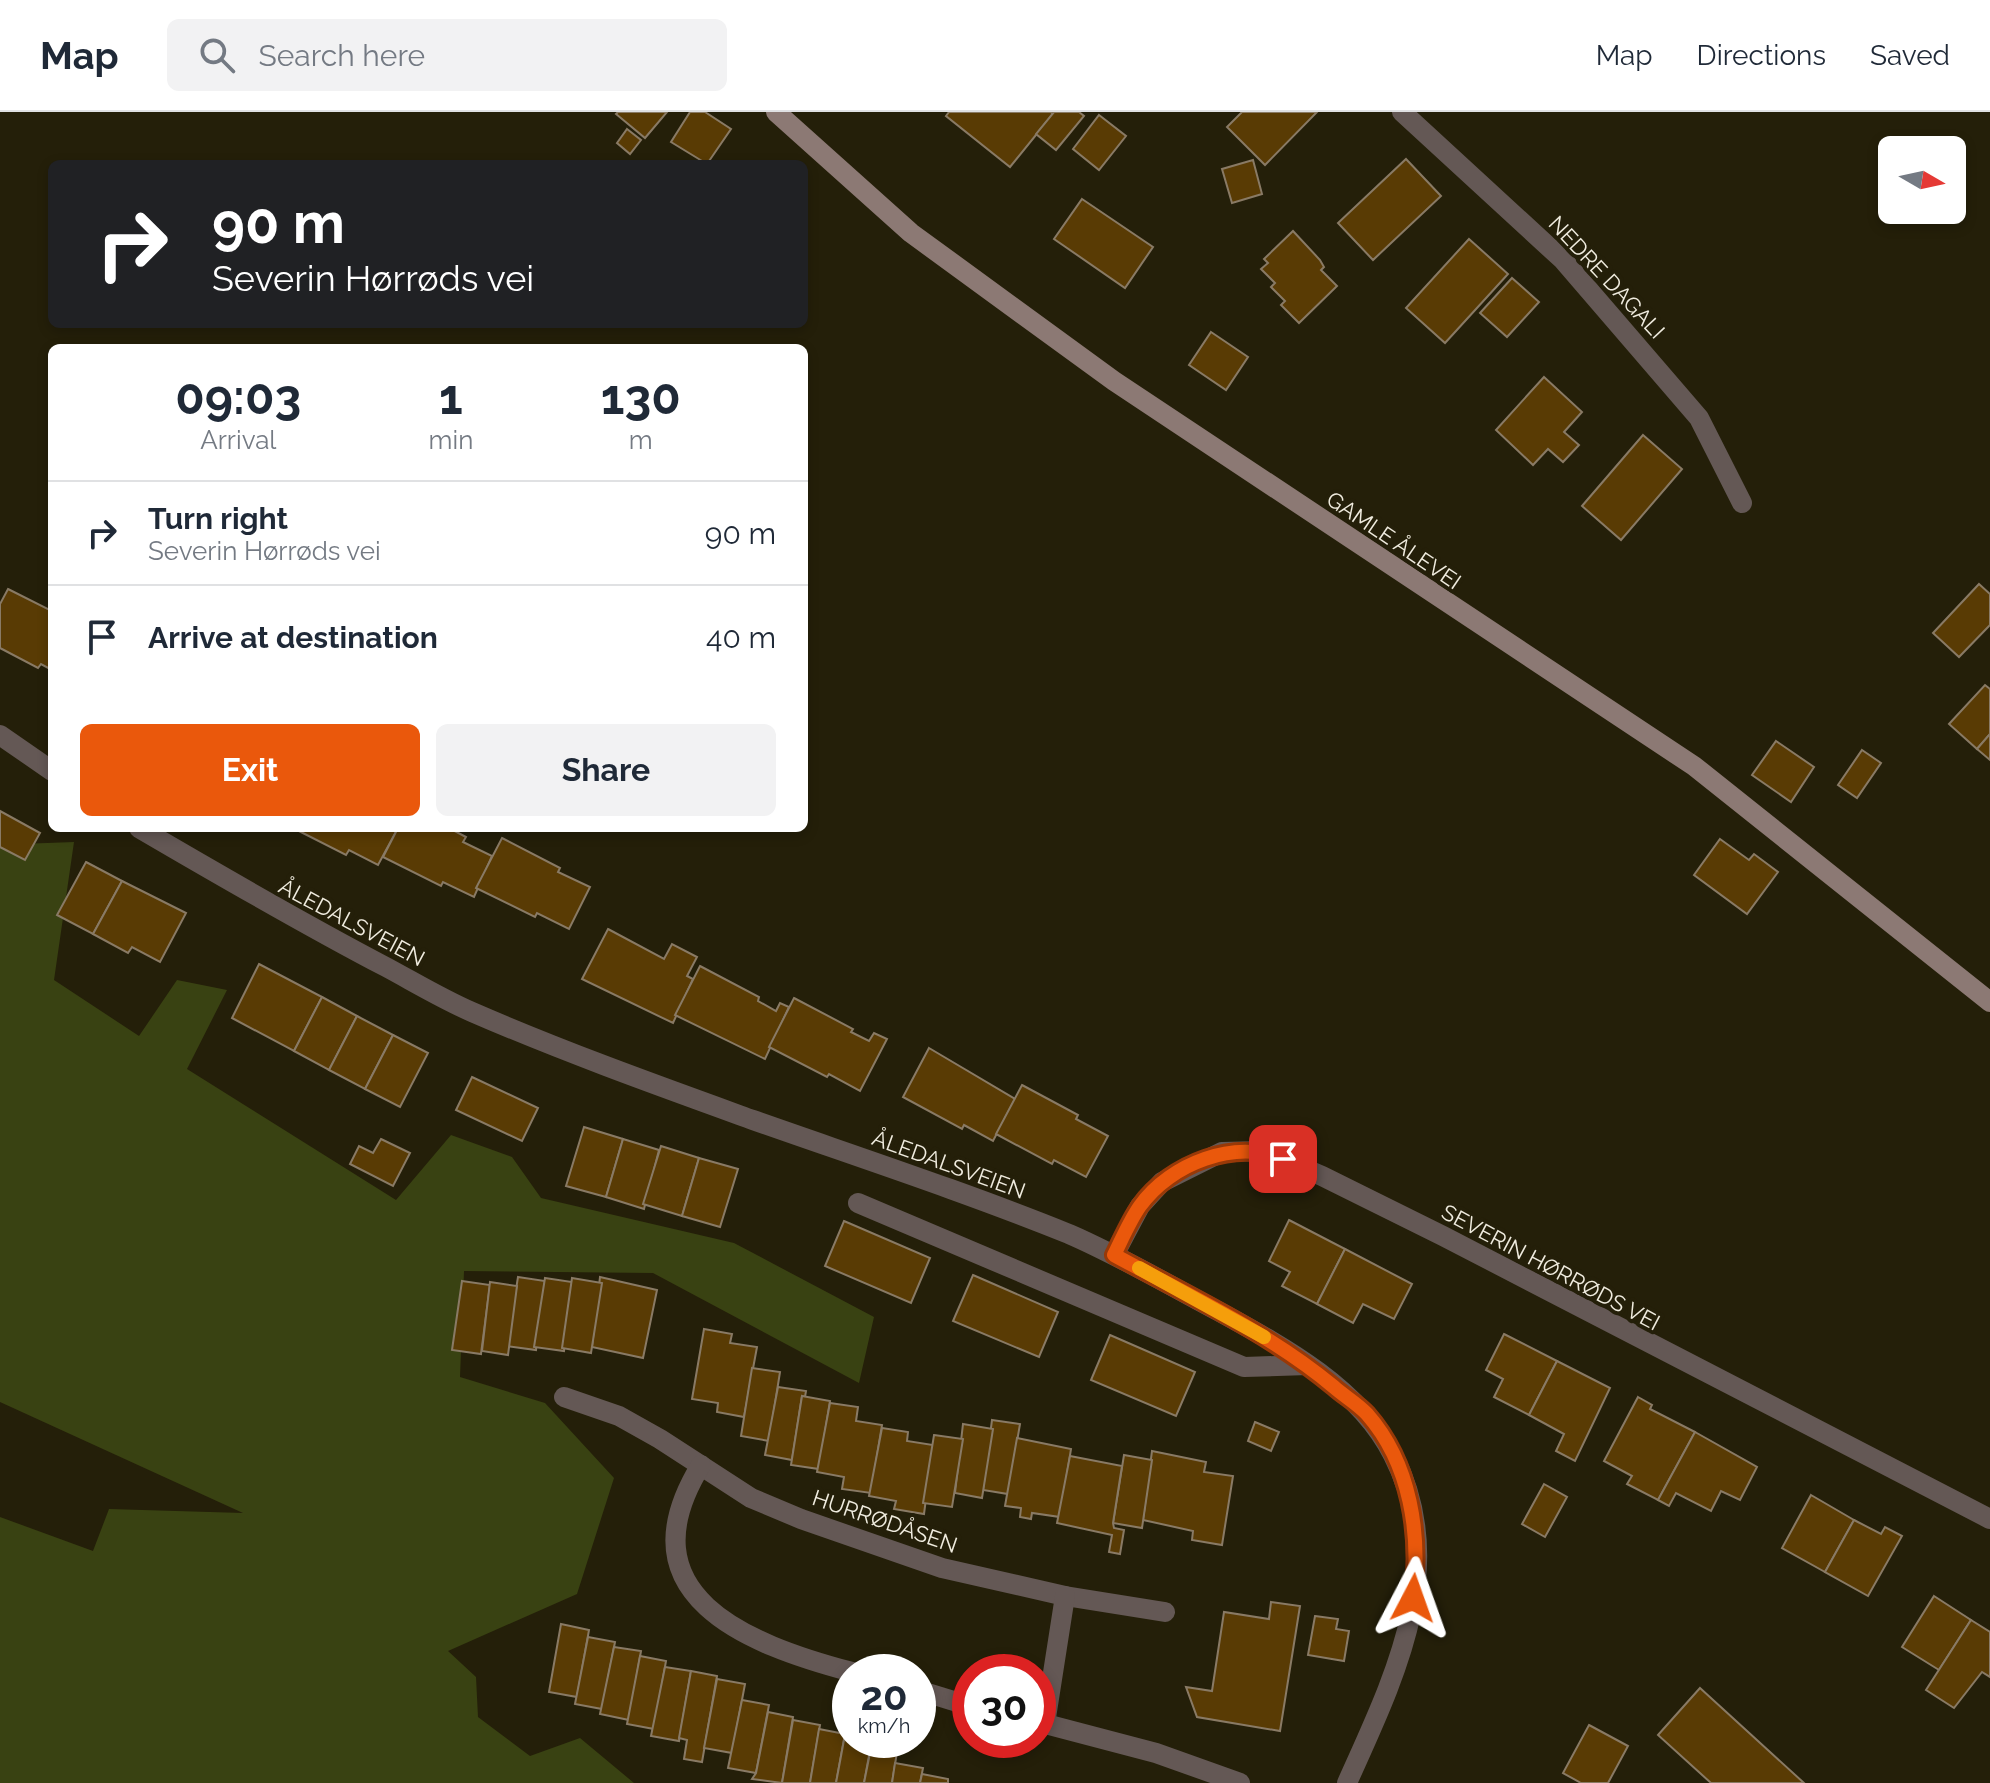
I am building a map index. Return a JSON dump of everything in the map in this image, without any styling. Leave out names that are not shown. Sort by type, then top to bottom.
[{"type":"main road","name":"GAMLE ÅLEVEI","points":[[776,112],[911,233],[1114,381],[1694,766],[1990,1002]]},
{"type":"street","name":"NEDRE DAGALI","points":[[1402,112],[1563,260],[1699,418],[1742,503]]},
{"type":"street","points":[[0,735],[48,768]]},
{"type":"street","name":"ÅLEDALSVEIEN","points":[[146,832],[292,918],[468,1011],[643,1080],[917,1177],[1114,1255],[1260,1334],[1308,1365],[1367,1414],[1394,1455],[1412,1508],[1417,1568],[1410,1629],[1397,1671],[1347,1783]]},
{"type":"street","name":"SEVERIN HØRRØDS VEI","points":[[1114,1255],[1140,1206],[1162,1182],[1222,1152],[1263,1151],[1403,1216],[1990,1519]]},
{"type":"street","points":[[858,1203],[1244,1367],[1308,1365]]},
{"type":"street","name":"HURRØDÅSEN","points":[[564,1397],[619,1416],[751,1498],[801,1519],[942,1568],[1065,1596],[1165,1612]]},
{"type":"street","points":[[701,1465],[678,1510],[675,1543],[682,1577],[707,1610],[753,1638],[832,1665]]},
{"type":"street","points":[[1054,1654],[1065,1596]]},
{"type":"street","points":[[1056,1727],[1156,1753],[1240,1783]]},
{"type":"green space","points":[[0,835],[20,844],[74,842],[54,980],[139,1036],[177,980],[227,990],[187,1069],[396,1200],[451,1135],[512,1157],[541,1198],[734,1243],[874,1317],[859,1383],[653,1273],[464,1271],[460,1377],[545,1403],[614,1478],[577,1594],[448,1651],[476,1677],[478,1717],[530,1756],[580,1738],[634,1783],[0,1783],[0,1517],[93,1551],[109,1509],[243,1513],[0,1402]]},
{"type":"building","points":[[667,112],[645,138],[616,114]]},
{"type":"building","points":[[690,112],[705,112],[731,129],[710,160],[700,160],[671,142]]},
{"type":"building","points":[[949,112],[1053,114],[1010,167],[946,116]]},
{"type":"building","points":[[1054,112],[1079,112],[1084,116],[1056,150],[1036,134]]},
{"type":"building","points":[[1242,112],[1317,112],[1265,165],[1227,127]]},
{"type":"building","points":[[1099,115],[1126,136],[1099,170],[1073,149]]},
{"type":"building","points":[[627,129],[641,140],[630,154],[617,143]]},
{"type":"building","points":[[1406,159],[1441,196],[1373,260],[1338,223]]},
{"type":"building","points":[[1253,160],[1262,194],[1232,203],[1222,169]]},
{"type":"building","points":[[1082,199],[1153,247],[1125,288],[1054,239]]},
{"type":"building","points":[[1293,231],[1320,260],[1324,267],[1321,270],[1337,286],[1299,323],[1281,305],[1285,301],[1271,287],[1275,283],[1261,269],[1268,263],[1264,259]]},
{"type":"building","points":[[1469,239],[1508,274],[1445,343],[1406,308]]},
{"type":"building","points":[[1512,278],[1539,302],[1507,337],[1480,313]]},
{"type":"building","points":[[1211,332],[1248,357],[1226,390],[1189,365]]},
{"type":"building","points":[[1544,377],[1582,412],[1564,432],[1579,445],[1563,462],[1548,449],[1533,465],[1496,430]]},
{"type":"building","points":[[1643,435],[1682,469],[1621,540],[1582,506]]},
{"type":"building","points":[[1979,584],[1990,594],[1990,625],[1959,657],[1933,633]]},
{"type":"building","points":[[8,589],[48,609],[48,668],[41,664],[38,668],[0,648],[0,604]]},
{"type":"building","points":[[1985,685],[1990,689],[1990,734],[1977,749],[1949,724]]},
{"type":"building","points":[[1990,734],[1990,760],[1977,749]]},
{"type":"building","points":[[1776,741],[1814,767],[1791,802],[1752,775]]},
{"type":"building","points":[[1862,750],[1881,763],[1857,798],[1838,785]]},
{"type":"building","points":[[0,811],[40,833],[25,860],[0,847]]},
{"type":"building","points":[[301,832],[396,832],[378,865],[349,850],[346,855]]},
{"type":"building","points":[[396,832],[457,832],[466,837],[463,842],[492,856],[474,897],[443,882],[441,886],[383,857]]},
{"type":"building","points":[[502,838],[560,868],[558,872],[590,887],[569,929],[537,913],[535,917],[476,888]]},
{"type":"building","points":[[1720,839],[1749,860],[1754,854],[1778,872],[1747,914],[1694,875]]},
{"type":"building","points":[[86,862],[122,881],[93,934],[57,915]]},
{"type":"building","points":[[122,881],[186,913],[160,962],[132,947],[128,953],[93,934]]},
{"type":"building","points":[[608,929],[664,959],[672,944],[697,957],[687,976],[693,979],[673,1023],[582,979]]},
{"type":"building","points":[[259,964],[322,997],[294,1051],[232,1018]]},
{"type":"building","points":[[700,966],[759,997],[758,1001],[776,1011],[780,1003],[789,1007],[765,1059],[675,1015]]},
{"type":"building","points":[[322,997],[357,1016],[329,1070],[294,1051]]},
{"type":"building","points":[[794,998],[853,1029],[851,1032],[869,1041],[874,1033],[887,1039],[860,1091],[769,1047]]},
{"type":"building","points":[[357,1016],[393,1035],[365,1089],[329,1070]]},
{"type":"building","points":[[393,1035],[428,1053],[400,1107],[365,1089]]},
{"type":"building","points":[[929,1048],[1015,1099],[993,1141],[964,1125],[962,1129],[903,1097]]},
{"type":"building","points":[[472,1077],[538,1108],[522,1141],[456,1110]]},
{"type":"building","points":[[1022,1085],[1078,1115],[1076,1119],[1108,1136],[1086,1177],[1054,1160],[1052,1164],[996,1134]]},
{"type":"building","points":[[584,1127],[623,1139],[606,1197],[566,1186]]},
{"type":"building","points":[[381,1139],[410,1153],[393,1186],[350,1164],[359,1146],[373,1153]]},
{"type":"building","points":[[623,1139],[659,1150],[644,1209],[606,1197]]},
{"type":"building","points":[[661,1146],[699,1158],[682,1216],[643,1204]]},
{"type":"building","points":[[699,1158],[738,1169],[720,1227],[682,1216]]},
{"type":"building","points":[[1289,1220],[1345,1249],[1317,1304],[1282,1286],[1290,1272],[1269,1261]]},
{"type":"building","points":[[844,1221],[930,1258],[911,1303],[825,1266]]},
{"type":"building","points":[[1345,1249],[1412,1284],[1394,1319],[1363,1304],[1353,1323],[1317,1304]]},
{"type":"building","points":[[973,1275],[1058,1312],[1039,1357],[953,1321]]},
{"type":"building","points":[[518,1277],[545,1281],[536,1350],[507,1346]]},
{"type":"building","points":[[600,1277],[657,1290],[643,1358],[592,1347]]},
{"type":"building","points":[[545,1278],[572,1282],[564,1351],[534,1347]]},
{"type":"building","points":[[572,1278],[602,1283],[591,1353],[562,1348]]},
{"type":"building","points":[[462,1281],[490,1285],[481,1354],[452,1350]]},
{"type":"building","points":[[490,1282],[517,1286],[508,1355],[482,1351]]},
{"type":"building","points":[[704,1329],[732,1334],[730,1343],[757,1347],[744,1417],[717,1412],[718,1403],[692,1399]]},
{"type":"building","points":[[1504,1334],[1557,1361],[1529,1415],[1494,1397],[1503,1379],[1486,1370]]},
{"type":"building","points":[[1110,1335],[1195,1372],[1176,1416],[1091,1380]]},
{"type":"building","points":[[1557,1361],[1610,1388],[1575,1461],[1556,1451],[1564,1434],[1529,1415]]},
{"type":"building","points":[[752,1368],[780,1372],[769,1441],[741,1436]]},
{"type":"building","points":[[778,1387],[806,1391],[805,1397],[802,1396],[792,1460],[765,1455]]},
{"type":"building","points":[[802,1396],[830,1401],[819,1469],[791,1465]]},
{"type":"building","points":[[1638,1397],[1652,1405],[1650,1409],[1695,1432],[1658,1500],[1627,1484],[1632,1476],[1604,1461]]},
{"type":"building","points":[[830,1403],[858,1407],[856,1421],[882,1425],[871,1493],[842,1489],[844,1477],[817,1472]]},
{"type":"building","points":[[992,1420],[1020,1424],[1008,1494],[983,1490]]},
{"type":"building","points":[[1255,1422],[1279,1432],[1271,1451],[1248,1441]]},
{"type":"building","points":[[963,1424],[993,1429],[982,1498],[955,1493]]},
{"type":"building","points":[[882,1428],[908,1432],[907,1441],[933,1445],[924,1514],[894,1509],[896,1501],[869,1496]]},
{"type":"building","points":[[1695,1432],[1757,1467],[1740,1500],[1721,1491],[1711,1511],[1676,1493],[1669,1506],[1658,1500]]},
{"type":"building","points":[[934,1435],[963,1439],[952,1507],[923,1503]]},
{"type":"building","points":[[1017,1438],[1071,1449],[1060,1517],[1032,1513],[1031,1519],[1020,1517],[1021,1508],[1005,1506]]},
{"type":"building","points":[[1152,1451],[1206,1462],[1204,1472],[1233,1476],[1222,1545],[1192,1540],[1193,1531],[1143,1520]]},
{"type":"building","points":[[1124,1455],[1152,1460],[1142,1528],[1113,1523]]},
{"type":"building","points":[[1070,1456],[1122,1466],[1113,1523],[1114,1528],[1124,1530],[1120,1554],[1109,1552],[1112,1535],[1057,1523]]},
{"type":"building","points":[[1544,1484],[1567,1497],[1545,1537],[1522,1524]]},
{"type":"building","points":[[1811,1495],[1854,1520],[1825,1572],[1782,1548]]},
{"type":"building","points":[[1854,1520],[1881,1534],[1885,1527],[1902,1536],[1868,1596],[1825,1572]]},
{"type":"building","points":[[1934,1596],[1971,1620],[1939,1670],[1902,1647]]},
{"type":"building","points":[[1271,1602],[1300,1606],[1280,1731],[1197,1717],[1186,1687],[1212,1691],[1224,1612],[1269,1619]]},
{"type":"building","points":[[1315,1616],[1338,1619],[1336,1629],[1349,1631],[1344,1661],[1308,1655]]},
{"type":"building","points":[[1971,1620],[1990,1632],[1990,1677],[1982,1672],[1954,1708],[1926,1690]]},
{"type":"building","points":[[561,1624],[589,1630],[577,1697],[549,1692]]},
{"type":"building","points":[[588,1637],[615,1642],[602,1709],[575,1704]]},
{"type":"building","points":[[614,1647],[641,1651],[629,1720],[600,1714]]},
{"type":"building","points":[[640,1656],[666,1661],[654,1729],[627,1724]]},
{"type":"building","points":[[665,1667],[691,1671],[679,1741],[651,1736]]},
{"type":"building","points":[[691,1671],[717,1676],[702,1762],[684,1759],[687,1740],[679,1738]]},
{"type":"building","points":[[717,1679],[745,1684],[732,1753],[704,1748]]},
{"type":"building","points":[[1700,1688],[1804,1783],[1711,1783],[1658,1735]]},
{"type":"building","points":[[742,1700],[769,1705],[756,1773],[728,1768]]},
{"type":"building","points":[[768,1712],[793,1717],[782,1783],[752,1779],[756,1773]]},
{"type":"building","points":[[793,1720],[820,1725],[810,1783],[782,1783]]},
{"type":"building","points":[[1589,1725],[1628,1746],[1608,1783],[1581,1783],[1563,1773]]},
{"type":"building","points":[[819,1729],[832,1732],[832,1758],[841,1758],[836,1783],[810,1783]]},
{"type":"building","points":[[841,1758],[869,1758],[864,1783],[836,1783]]},
{"type":"building","points":[[869,1758],[896,1758],[892,1783],[864,1783]]},
{"type":"building","points":[[895,1763],[923,1768],[920,1783],[892,1783]]},
{"type":"building","points":[[922,1774],[948,1779],[948,1783],[920,1783]]},
{"type":"slow traffic","points":[[1139,1268],[1264,1337]]},
{"type":"route","points":[[1283,1159],[1263,1151],[1222,1152],[1162,1182],[1140,1206],[1114,1255],[1260,1334],[1308,1365],[1367,1414],[1394,1455],[1412,1508],[1417,1568],[1413,1598]]}]
